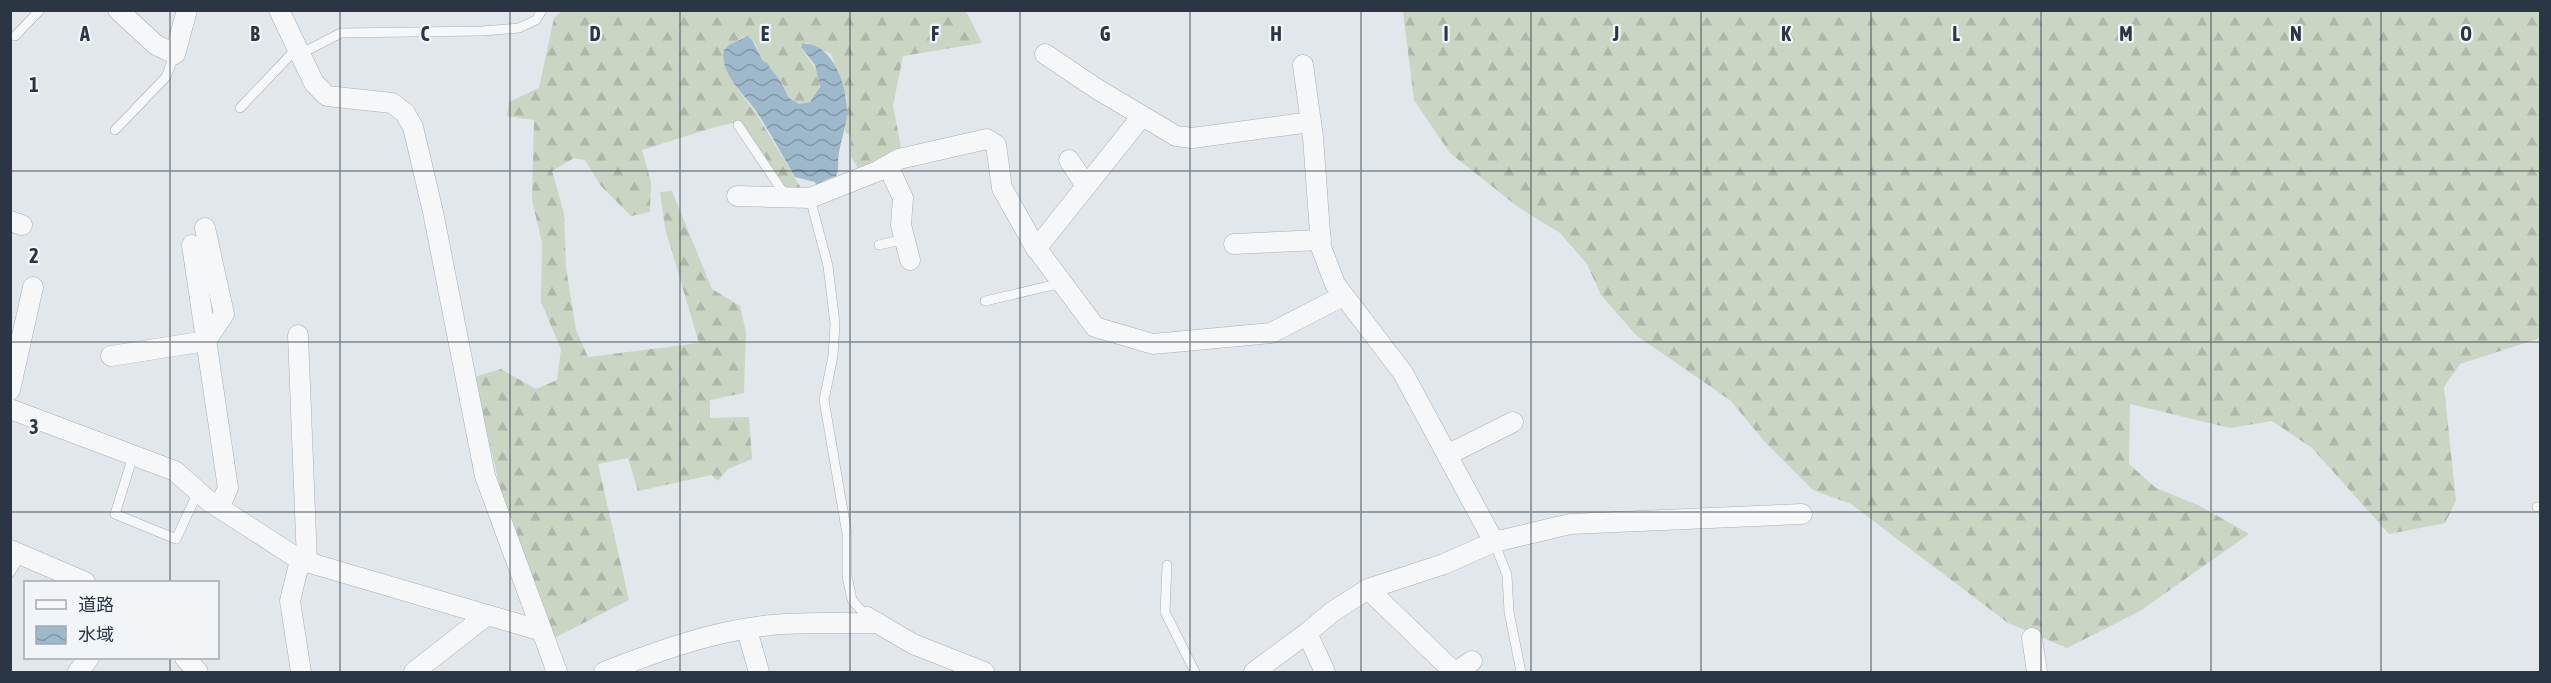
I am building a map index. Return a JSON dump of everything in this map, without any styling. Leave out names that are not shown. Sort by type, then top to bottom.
[{"type":"street","points":[[118,10],[156,45],[175,54],[187,10]]},
{"type":"street","points":[[279,10],[314,83],[327,96],[392,103],[405,113],[412,127],[433,212],[485,476],[557,672]]},
{"type":"street","points":[[1045,54],[1176,136],[1192,138],[1311,122]]},
{"type":"street","points":[[1303,65],[1311,122],[1321,240],[1335,285],[1403,373],[1494,542]]},
{"type":"street","points":[[1036,249],[1142,116]]},
{"type":"street","points":[[737,196],[810,198],[888,166],[899,159],[987,140],[996,145],[1002,188],[1036,249],[1095,327],[1153,344],[1271,333],[1343,296]]},
{"type":"street","points":[[1069,160],[1086,186]]},
{"type":"street","points":[[888,166],[903,198],[902,225],[910,260]]},
{"type":"street","points":[[111,356],[206,341],[224,314],[205,228]]},
{"type":"street","points":[[1234,244],[1321,240]]},
{"type":"street","points":[[192,245],[228,488],[219,508]]},
{"type":"street","points":[[10,390],[33,287]]},
{"type":"street","points":[[298,335],[303,561],[290,601],[301,672]]},
{"type":"street","points":[[10,409],[174,471],[219,508],[303,561],[542,631]]},
{"type":"street","points":[[1447,455],[1513,422]]},
{"type":"street","points":[[1254,672],[1332,612],[1368,589],[1444,564],[1494,542],[1570,524],[1802,514]]},
{"type":"street","points":[[16,553],[83,581]]},
{"type":"street","points":[[1368,589],[1461,669]]},
{"type":"street","points":[[414,672],[487,615]]},
{"type":"street","points":[[604,672],[710,635],[763,626],[873,620],[913,644],[984,672]]},
{"type":"street","points":[[747,630],[759,672]]},
{"type":"street","points":[[1307,633],[1325,672]]},
{"type":"street","points":[[2032,638],[2037,672]]},
{"type":"street","points":[[78,672],[88,659]]},
{"type":"street","points":[[187,659],[198,672]]},
{"type":"lane","points":[[15,36],[39,10]]},
{"type":"lane","points":[[240,108],[298,51],[341,33],[519,28],[536,20],[542,10]]},
{"type":"lane","points":[[115,130],[166,78],[175,54]]},
{"type":"lane","points":[[738,125],[787,198]]},
{"type":"lane","points":[[810,198],[828,266],[835,324],[833,356],[824,400],[837,488],[847,534],[847,576],[852,600],[873,620]]},
{"type":"lane","points":[[879,245],[905,239]]},
{"type":"lane","points":[[985,301],[1062,283]]},
{"type":"lane","points":[[133,456],[115,514],[176,539],[198,492]]},
{"type":"lane","points":[[1494,542],[1508,575],[1509,612],[1521,672]]},
{"type":"lane","points":[[10,573],[16,553]]},
{"type":"lane","points":[[1167,565],[1165,612],[1195,672]]},
{"type":"green space","points":[[562,11],[966,11],[982,43],[903,56],[893,106],[901,147],[860,171],[851,157],[851,137],[845,132],[847,98],[831,54],[807,43],[800,46],[817,73],[819,84],[814,98],[800,104],[790,99],[781,81],[761,57],[752,39],[743,37],[725,48],[724,62],[738,90],[756,113],[801,188],[788,191],[741,121],[642,150],[651,182],[650,212],[631,216],[601,186],[585,160],[574,158],[552,171],[564,213],[566,268],[576,330],[588,357],[699,343],[665,228],[660,192],[672,191],[712,289],[740,306],[746,332],[744,393],[710,400],[710,418],[749,417],[752,459],[728,469],[718,481],[711,475],[638,491],[628,458],[598,464],[629,600],[554,638],[500,488],[474,377],[501,369],[536,389],[557,380],[561,349],[541,302],[542,243],[532,200],[534,120],[507,116],[509,102],[539,88],[554,18]]},
{"type":"green space","points":[[1403,11],[2540,11],[2540,338],[2460,364],[2444,387],[2456,501],[2445,523],[2389,534],[2312,448],[2272,421],[2230,428],[2130,404],[2129,464],[2156,488],[2200,506],[2249,534],[2140,611],[2067,648],[2008,623],[1851,504],[1813,490],[1764,441],[1731,401],[1636,335],[1601,295],[1587,264],[1560,233],[1518,207],[1450,153],[1414,100]]},
{"type":"water","points":[[748,36],[762,59],[780,80],[789,98],[799,104],[810,102],[820,87],[815,65],[801,47],[802,44],[813,45],[822,50],[836,67],[844,90],[847,116],[838,156],[837,173],[836,176],[823,181],[822,197],[815,182],[795,177],[756,111],[739,90],[725,67],[724,50]]}]
